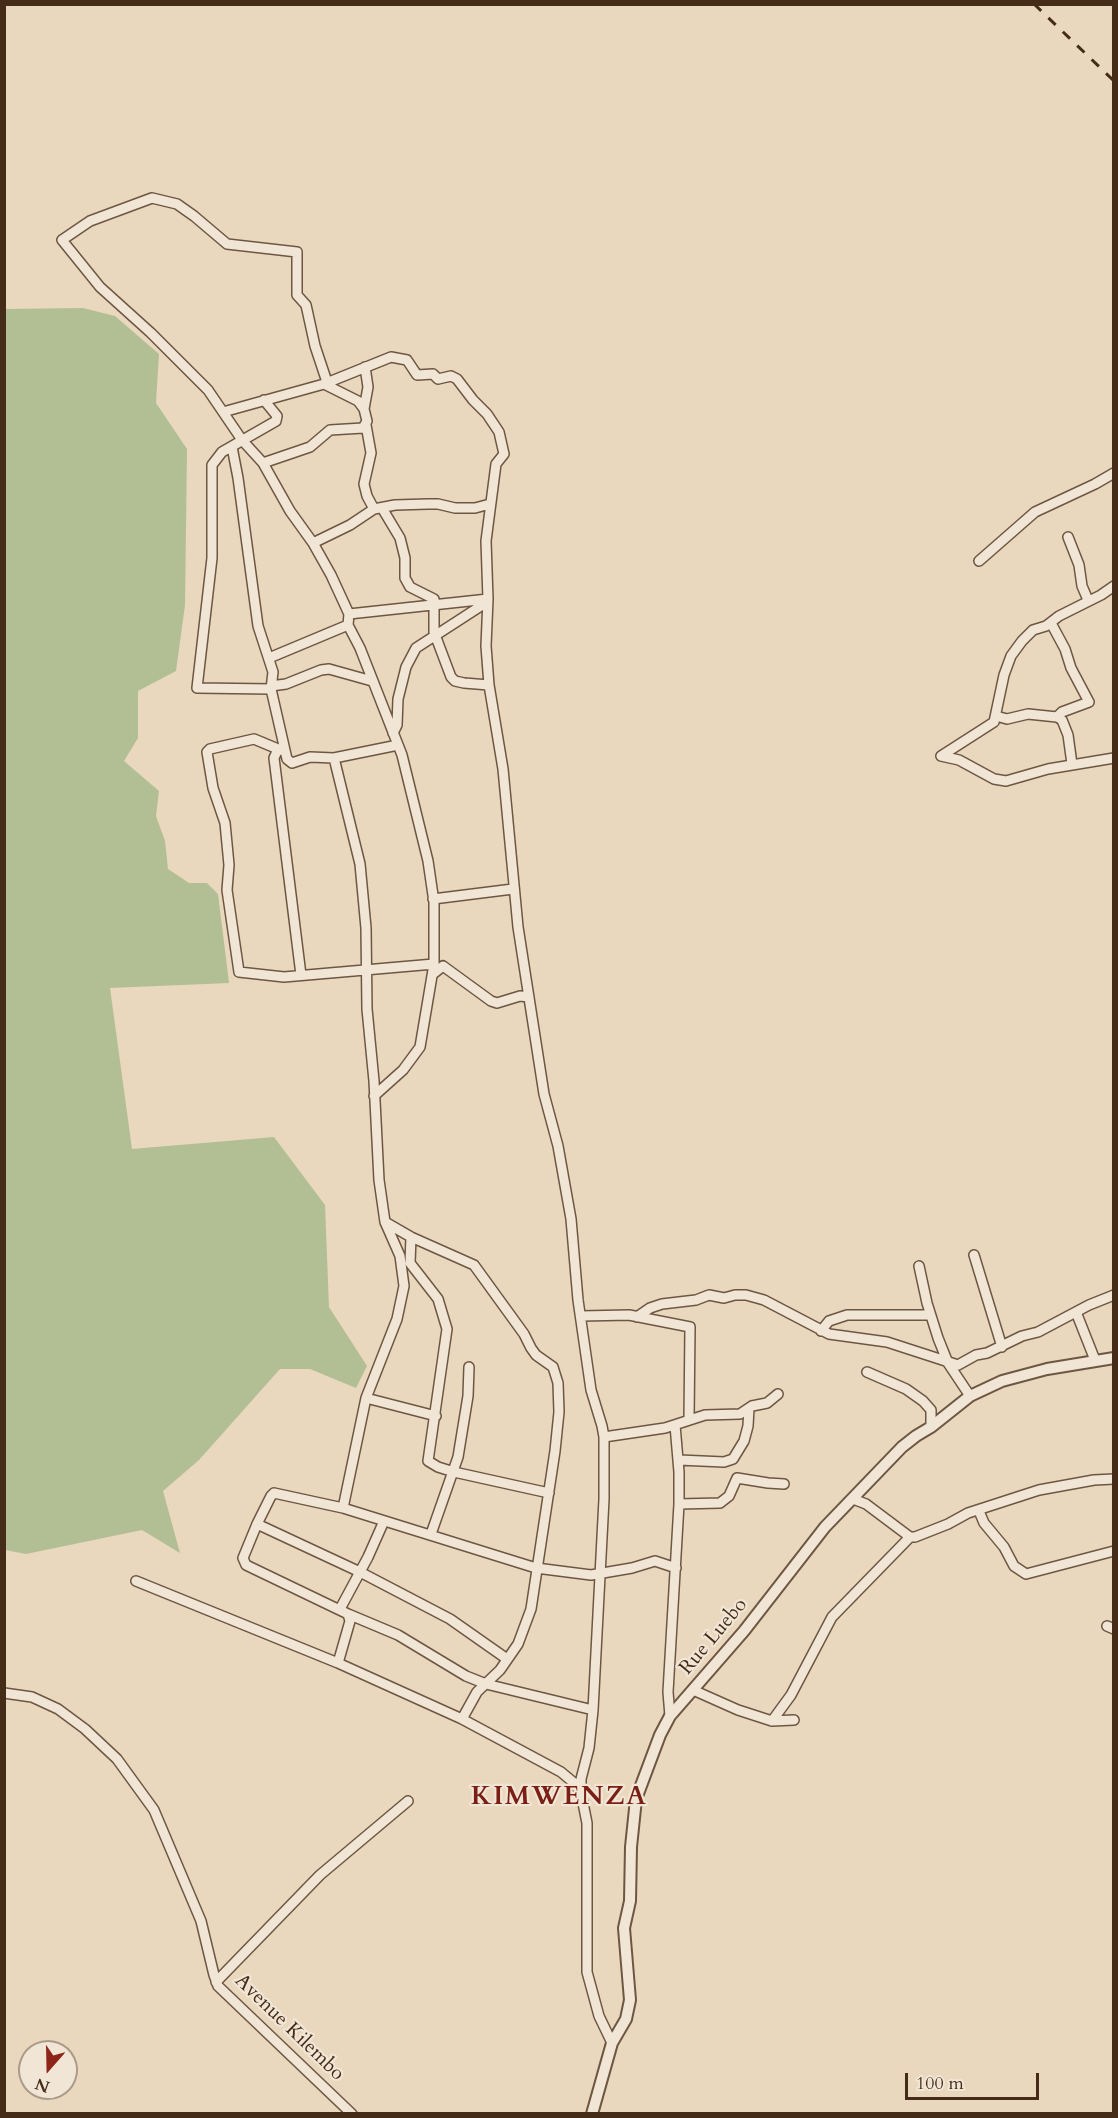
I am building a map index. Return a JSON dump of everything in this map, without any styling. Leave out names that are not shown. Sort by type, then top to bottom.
[{"type":"street","points":[[364,409],[358,401],[326,383],[306,305],[297,296],[297,252],[226,244],[177,204],[152,198],[90,221],[62,240],[100,287],[180,360],[208,390],[242,440],[263,463],[290,511],[332,575],[349,614],[348,625],[360,648],[398,745],[417,810],[428,861],[433,899],[434,964],[420,1047],[403,1070],[374,1096]]},
{"type":"street","points":[[223,412],[326,383],[387,358],[405,359],[417,375],[433,374],[438,379],[451,376],[457,379],[500,432],[504,454],[496,464],[486,541],[488,601],[486,646],[489,685],[503,769],[513,889],[529,997],[544,1094],[558,1146],[571,1219],[591,1390],[604,1437],[604,1499],[593,1710],[589,1748],[581,1779],[581,1793],[587,1823],[587,1972],[599,2016],[612,2043]]},
{"type":"street","points":[[365,367],[368,387],[364,409],[371,453],[364,484],[367,496],[400,538],[405,558],[405,579],[410,587],[434,599],[435,636],[451,677],[455,681],[464,683],[489,685]]},
{"type":"street","points":[[264,400],[277,416],[276,421],[222,452],[212,465],[212,558],[197,688],[271,688],[329,669],[372,681]]},
{"type":"street","points":[[263,463],[310,447],[330,430],[363,428],[366,425]]},
{"type":"street","points":[[232,447],[258,626],[273,672],[271,688],[281,750],[288,762],[292,763],[310,757],[334,758],[398,745]]},
{"type":"street","points":[[979,561],[1035,512],[1113,473]]},
{"type":"street","points":[[313,543],[351,525],[378,508],[395,505],[438,504],[455,508],[475,508],[490,504]]},
{"type":"street","points":[[1068,537],[1079,565],[1082,586],[1088,600]]},
{"type":"street","points":[[1113,586],[1051,623],[1033,630],[1011,657],[1004,675],[996,716],[989,726],[941,756],[959,760],[994,779],[1006,781],[1072,764],[1113,758]]},
{"type":"street","points":[[349,614],[435,603],[488,601]]},
{"type":"street","points":[[393,733],[397,724],[398,699],[406,666],[416,648],[488,601]]},
{"type":"street","points":[[1051,623],[1065,649],[1071,668],[1089,700],[1088,703],[1062,712],[1058,717]]},
{"type":"street","points":[[269,658],[348,625]]},
{"type":"street","points":[[996,716],[1007,719],[1029,714],[1058,717],[1062,720],[1068,735],[1072,764]]},
{"type":"street","points":[[281,750],[254,739],[210,749],[207,752],[213,788],[225,823],[229,865],[227,890],[239,972],[284,976],[434,964]]},
{"type":"street","points":[[281,750],[274,758],[301,975]]},
{"type":"street","points":[[334,758],[360,864],[366,928],[367,1009],[376,1149],[385,1222],[400,1256],[404,1286],[397,1318],[366,1398],[343,1508]]},
{"type":"street","points":[[433,899],[513,889]]},
{"type":"street","points":[[433,975],[443,966],[491,1001],[497,1002],[520,996],[529,997]]},
{"type":"street","points":[[385,1222],[411,1237],[474,1264],[524,1334],[536,1355],[553,1367],[558,1383],[559,1412],[531,1609],[521,1637],[500,1670],[477,1692],[462,1719]]},
{"type":"street","points":[[411,1237],[410,1263],[438,1299],[447,1329],[428,1461],[454,1472],[549,1493]]},
{"type":"street","points":[[974,1255],[1002,1347]]},
{"type":"street","points":[[920,1266],[930,1315],[948,1363],[970,1396]]},
{"type":"street","points":[[637,1317],[650,1308],[662,1304],[696,1300],[709,1295],[724,1298],[746,1295],[780,1307],[821,1331],[837,1336],[887,1342],[958,1365],[976,1354],[1002,1347],[1022,1336],[1038,1332],[1113,1295]]},
{"type":"street","points":[[662,1304],[663,1313],[673,1322]]},
{"type":"street","points":[[1076,1312],[1095,1360]]},
{"type":"street","points":[[581,1316],[611,1314],[688,1326],[691,1330],[689,1419]]},
{"type":"street","points":[[821,1331],[830,1322],[847,1315],[930,1315]]},
{"type":"street","name":"Rue Luebo","points":[[592,2114],[612,2043],[626,2019],[630,2000],[624,1928],[630,1901],[630,1856],[636,1799],[660,1735],[670,1716],[744,1631],[825,1527],[902,1447],[984,1388],[1024,1374],[1113,1358]]},
{"type":"street","points":[[431,1534],[454,1472],[468,1396],[469,1367]]},
{"type":"street","points":[[867,1372],[906,1389],[923,1401],[931,1410],[932,1427]]},
{"type":"street","points":[[604,1437],[675,1425],[705,1415],[740,1414],[749,1408],[767,1403],[778,1394]]},
{"type":"street","points":[[366,1398],[436,1416]]},
{"type":"street","points":[[679,1460],[723,1462],[733,1459],[744,1441],[749,1408]]},
{"type":"street","points":[[670,1716],[668,1692],[679,1504],[679,1460],[675,1425]]},
{"type":"street","points":[[679,1504],[720,1503],[729,1496],[737,1478],[784,1484]]},
{"type":"street","points":[[853,1499],[866,1504],[910,1537],[915,1537],[968,1513],[1039,1490],[1094,1480],[1113,1479]]},
{"type":"street","points":[[593,1710],[486,1684],[458,1672],[398,1635],[243,1562],[257,1524],[274,1493],[343,1508],[536,1568],[591,1575],[632,1568],[655,1561],[676,1568]]},
{"type":"street","points":[[979,1510],[984,1523],[1004,1547],[1014,1566],[1026,1574],[1113,1551]]},
{"type":"street","points":[[344,1611],[384,1521]]},
{"type":"street","points":[[257,1524],[360,1572],[450,1620],[507,1659]]},
{"type":"street","points":[[772,1721],[795,1686],[832,1617],[910,1537]]},
{"type":"street","points":[[136,1581],[338,1663],[462,1719],[561,1772],[581,1793]]},
{"type":"street","points":[[338,1663],[350,1621],[344,1611]]},
{"type":"street","points":[[500,1670],[500,1683],[503,1688]]},
{"type":"street","points":[[693,1690],[726,1706],[772,1721],[794,1720]]},
{"type":"street","name":"Avenue Kilembo","points":[[4,1693],[32,1697],[58,1709],[85,1729],[117,1759],[154,1810],[201,1921],[216,1982],[352,2114]]},
{"type":"street","points":[[216,1982],[320,1875],[408,1802]]},
{"type":"green space","points":[[83,308],[115,316],[159,354],[156,403],[187,449],[185,605],[176,671],[138,691],[138,738],[124,761],[159,791],[156,816],[165,841],[168,869],[189,883],[207,883],[218,894],[229,983],[110,988],[132,1149],[274,1137],[325,1205],[329,1307],[367,1366],[356,1388],[310,1369],[280,1369],[199,1460],[163,1491],[180,1553],[142,1530],[26,1554],[5,1550],[5,309]]},
{"type":"railway","points":[[1034,4],[1114,81]]},
{"type":"district","name":"KIMWENZA","points":[[559,1798]]}]
